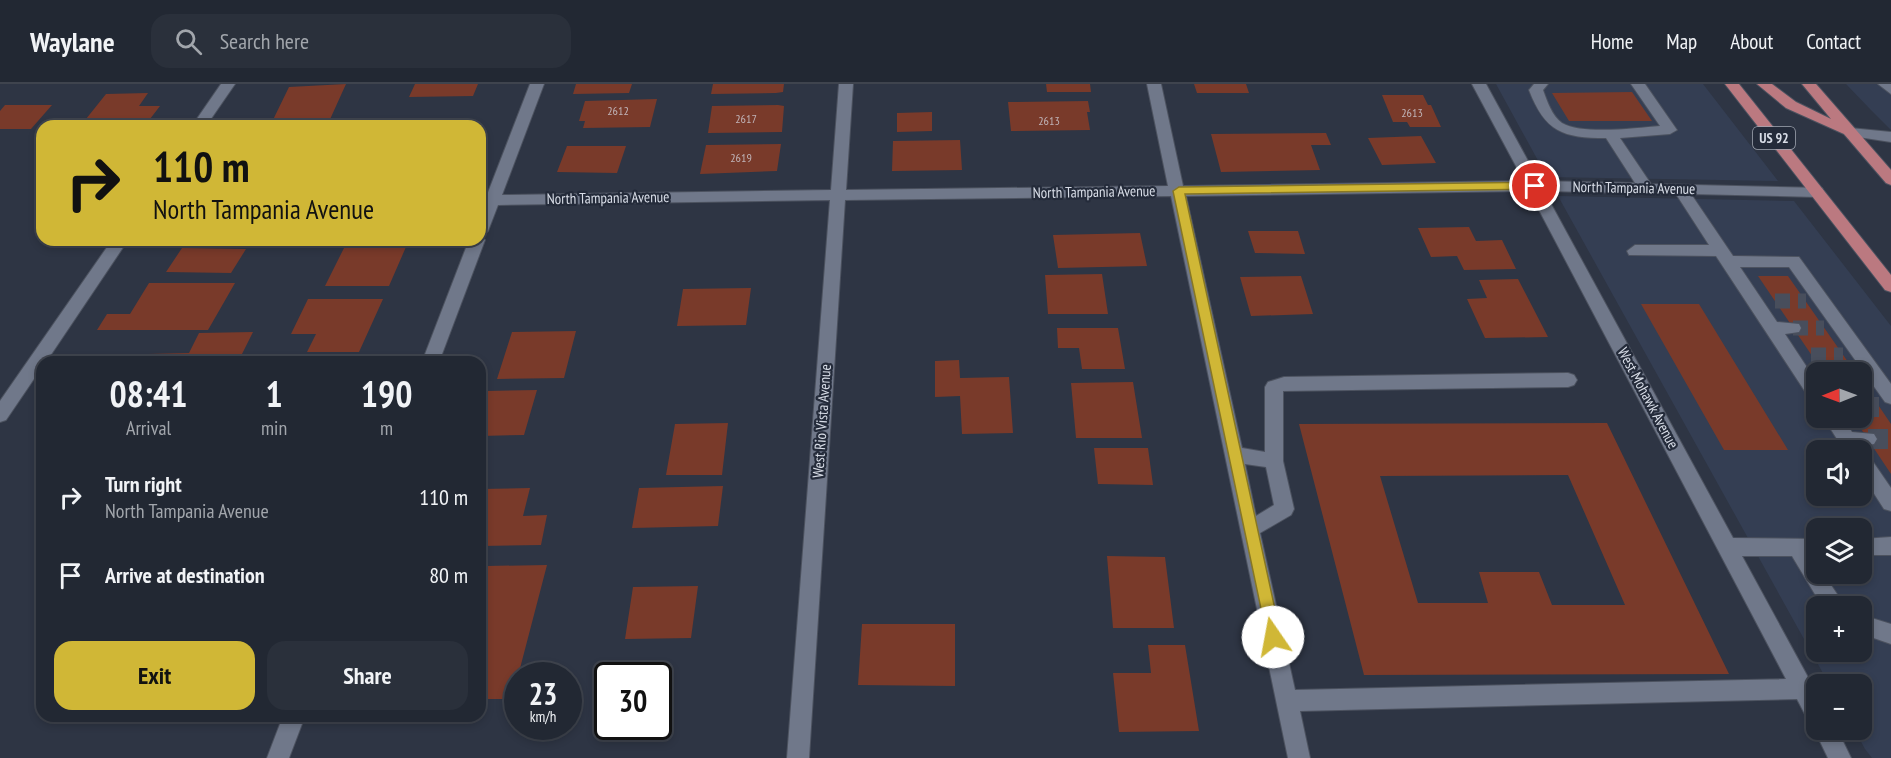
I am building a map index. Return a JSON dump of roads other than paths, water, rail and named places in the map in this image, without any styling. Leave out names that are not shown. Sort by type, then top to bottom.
[{"type":"main road","name":"US 92","points":[[1732,84],[1891,286]]},
{"type":"main road","points":[[1764,84],[1771,92],[1808,113],[1850,132]]},
{"type":"main road","points":[[1809,84],[1891,180]]},
{"type":"street","points":[[203,120],[228,84]]},
{"type":"street","points":[[486,200],[537,84]]},
{"type":"street","name":"West Rio Vista Avenue","points":[[798,758],[846,84]]},
{"type":"street","points":[[1154,84],[1179,191],[1299,758]]},
{"type":"street","name":"West Mohawk Avenue","points":[[1479,84],[1806,695]]},
{"type":"street","points":[[1541,84],[1536,90],[1555,124],[1570,131],[1670,130],[1638,84]]},
{"type":"street","points":[[1885,84],[1891,90]]},
{"type":"street","points":[[1609,132],[1646,188]]},
{"type":"street","points":[[1850,132],[1891,137]]},
{"type":"street","name":"North Tampania Avenue","points":[[486,200],[1535,186],[1817,192]]},
{"type":"street","points":[[1680,189],[1790,355],[1806,375]]},
{"type":"street","points":[[40,356],[116,246]]},
{"type":"street","points":[[432,356],[475,246]]},
{"type":"street","points":[[1635,251],[1793,261],[1814,301],[1857,362]]},
{"type":"street","points":[[1755,302],[1775,301]]},
{"type":"street","points":[[1773,328],[1793,328]]},
{"type":"street","points":[[1790,355],[1811,355]]},
{"type":"street","points":[[0,415],[36,362]]},
{"type":"street","points":[[1251,529],[1284,509],[1274,461],[1274,387],[1284,384],[1568,380]]},
{"type":"street","points":[[1872,383],[1887,403]]},
{"type":"street","points":[[1842,428],[1853,440]]},
{"type":"street","points":[[1235,455],[1274,461]]},
{"type":"street","points":[[1872,469],[1890,473]]},
{"type":"street","points":[[1872,477],[1891,503]]},
{"type":"street","points":[[1872,546],[1891,546]]},
{"type":"street","points":[[1728,548],[1806,547]]},
{"type":"street","points":[[1872,629],[1891,634]]},
{"type":"street","points":[[1287,701],[1803,689]]},
{"type":"street","points":[[278,758],[292,722]]},
{"type":"street","points":[[1831,740],[1840,758]]},
{"type":"tunnel","points":[[1775,301],[1806,301]]},
{"type":"tunnel","points":[[1793,328],[1824,328]]},
{"type":"tunnel","points":[[1811,355],[1843,355]]},
{"type":"tunnel","points":[[1872,407],[1879,407]]},
{"type":"tunnel","points":[[1868,439],[1891,439]]}]
